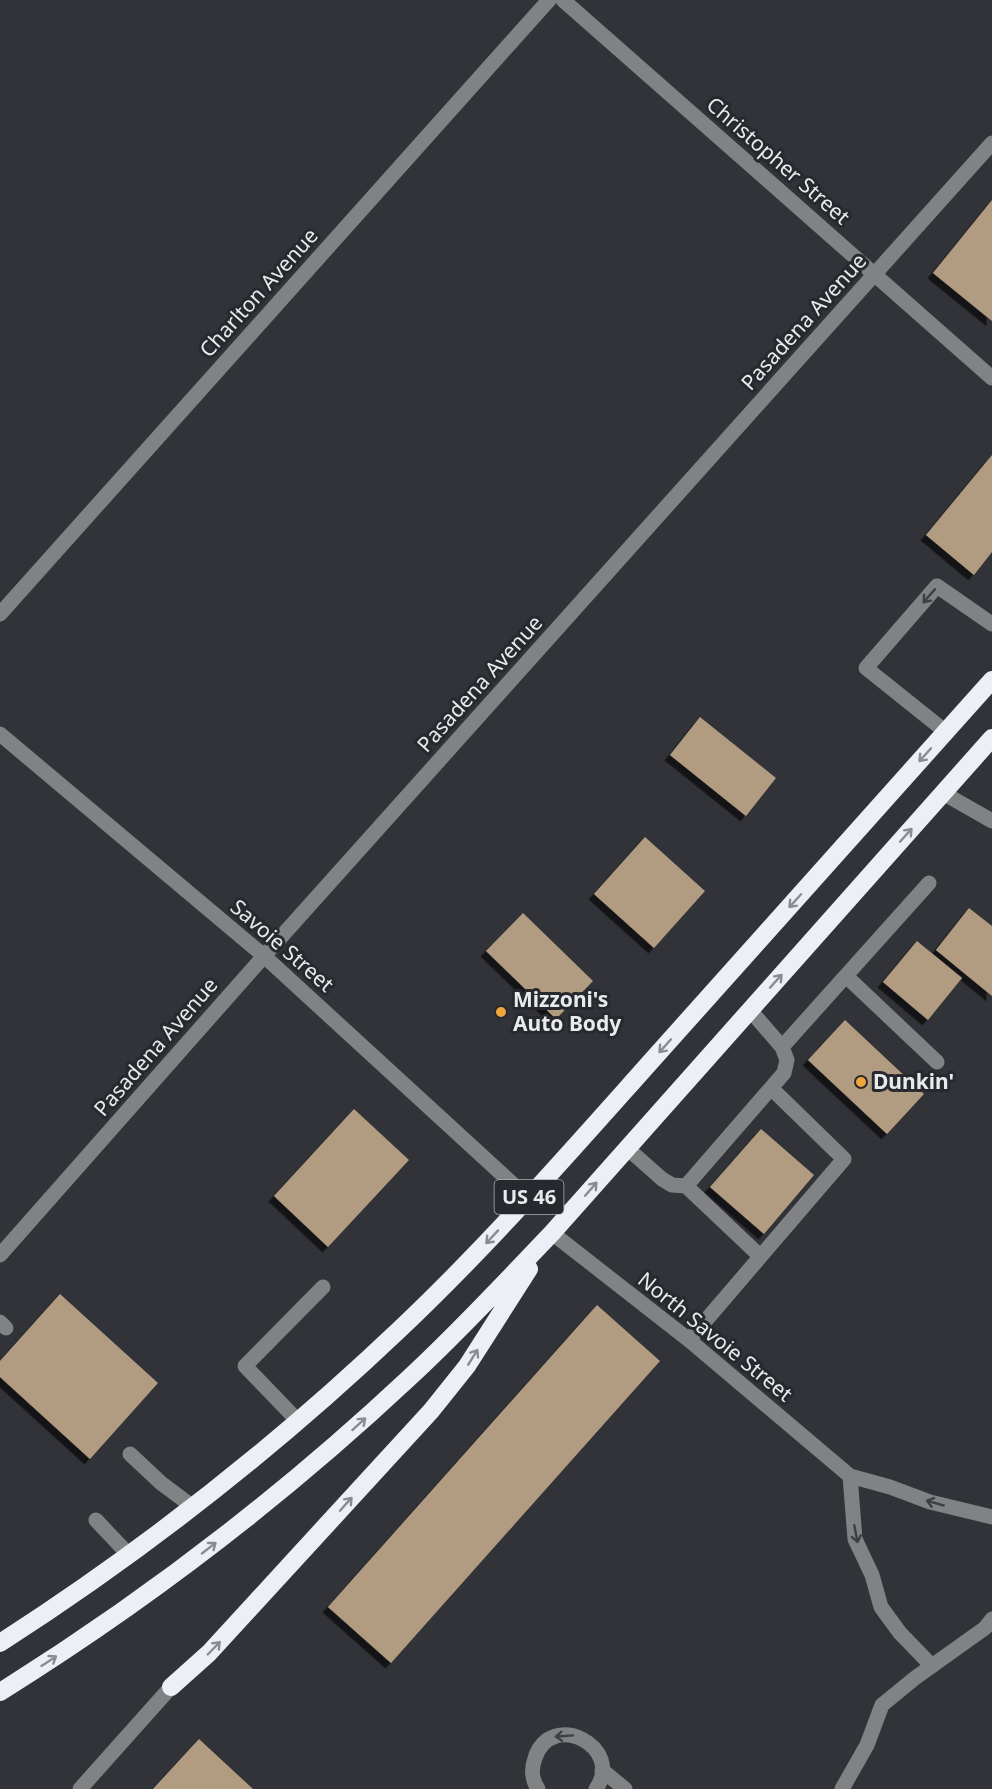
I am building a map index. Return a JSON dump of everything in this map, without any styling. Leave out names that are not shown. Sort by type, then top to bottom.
[{"type":"highway","name":"US 46","points":[[0,1643],[66,1600],[193,1507],[298,1421],[422,1309],[528,1198],[992,680]]},
{"type":"highway","name":"US 46","points":[[0,1692],[148,1594],[235,1528],[297,1477],[410,1377],[552,1233],[992,738]]},
{"type":"highway","points":[[171,1688],[210,1653],[431,1411],[467,1366],[552,1233]]},
{"type":"street","name":"Charlton Avenue","points":[[0,614],[549,0]]},
{"type":"street","name":"Christopher Street","points":[[563,0],[992,378]]},
{"type":"street","name":"Pasadena Avenue","points":[[0,1255],[264,956],[992,143]]},
{"type":"street","points":[[946,732],[866,668],[937,586],[992,624]]},
{"type":"street","name":"Savoie Street","points":[[0,734],[264,956],[528,1198]]},
{"type":"street","points":[[943,794],[992,821]]},
{"type":"street","points":[[782,1047],[929,883]]},
{"type":"street","points":[[846,976],[937,1062]]},
{"type":"street","points":[[686,1186],[784,1073],[787,1060],[782,1047],[750,1010]]},
{"type":"street","points":[[689,1340],[844,1159],[771,1088]]},
{"type":"street","points":[[627,1148],[662,1179],[672,1185],[686,1186],[760,1256]]},
{"type":"street","name":"North Savoie Street","points":[[552,1233],[689,1340],[850,1476],[890,1487],[930,1502],[992,1517]]},
{"type":"street","points":[[298,1421],[245,1366],[323,1287]]},
{"type":"street","points":[[130,1454],[161,1483],[193,1507]]},
{"type":"street","points":[[850,1476],[855,1539],[872,1575],[882,1607],[900,1633],[932,1666]]},
{"type":"street","points":[[96,1520],[129,1555]]},
{"type":"street","points":[[842,1789],[867,1745],[882,1705],[985,1628],[992,1619]]},
{"type":"street","points":[[80,1789],[171,1688]]},
{"type":"street","points":[[538,1789],[533,1780],[531,1768],[537,1751],[543,1743],[554,1737],[570,1735],[581,1738],[594,1747],[600,1758],[602,1770],[596,1789]]},
{"type":"street","points":[[602,1770],[625,1789]]},
{"type":"building","points":[[992,200],[992,321],[933,273]]},
{"type":"building","points":[[992,455],[992,552],[974,575],[926,535]]},
{"type":"building","points":[[700,717],[776,778],[746,816],[670,755]]},
{"type":"building","points":[[645,837],[705,891],[654,948],[594,894]]},
{"type":"building","points":[[969,908],[992,926],[992,996],[936,950]]},
{"type":"building","points":[[523,913],[593,981],[556,1019],[486,951]]},
{"type":"building","points":[[917,941],[962,978],[928,1020],[883,982]]},
{"type":"building","points":[[845,1020],[924,1094],[887,1134],[808,1060]]},
{"type":"building","points":[[354,1109],[409,1160],[328,1247],[274,1196]]},
{"type":"building","points":[[761,1129],[814,1175],[764,1234],[710,1187]]},
{"type":"building","points":[[60,1294],[158,1383],[90,1459],[0,1377],[0,1361]]},
{"type":"building","points":[[597,1305],[660,1361],[391,1663],[328,1607]]},
{"type":"building","points":[[199,1739],[253,1789],[153,1789]]},
{"type":"place","name":"Mizzoni's Auto Body","points":[[501,1012]]},
{"type":"place","name":"Dunkin'","points":[[861,1082]]}]
